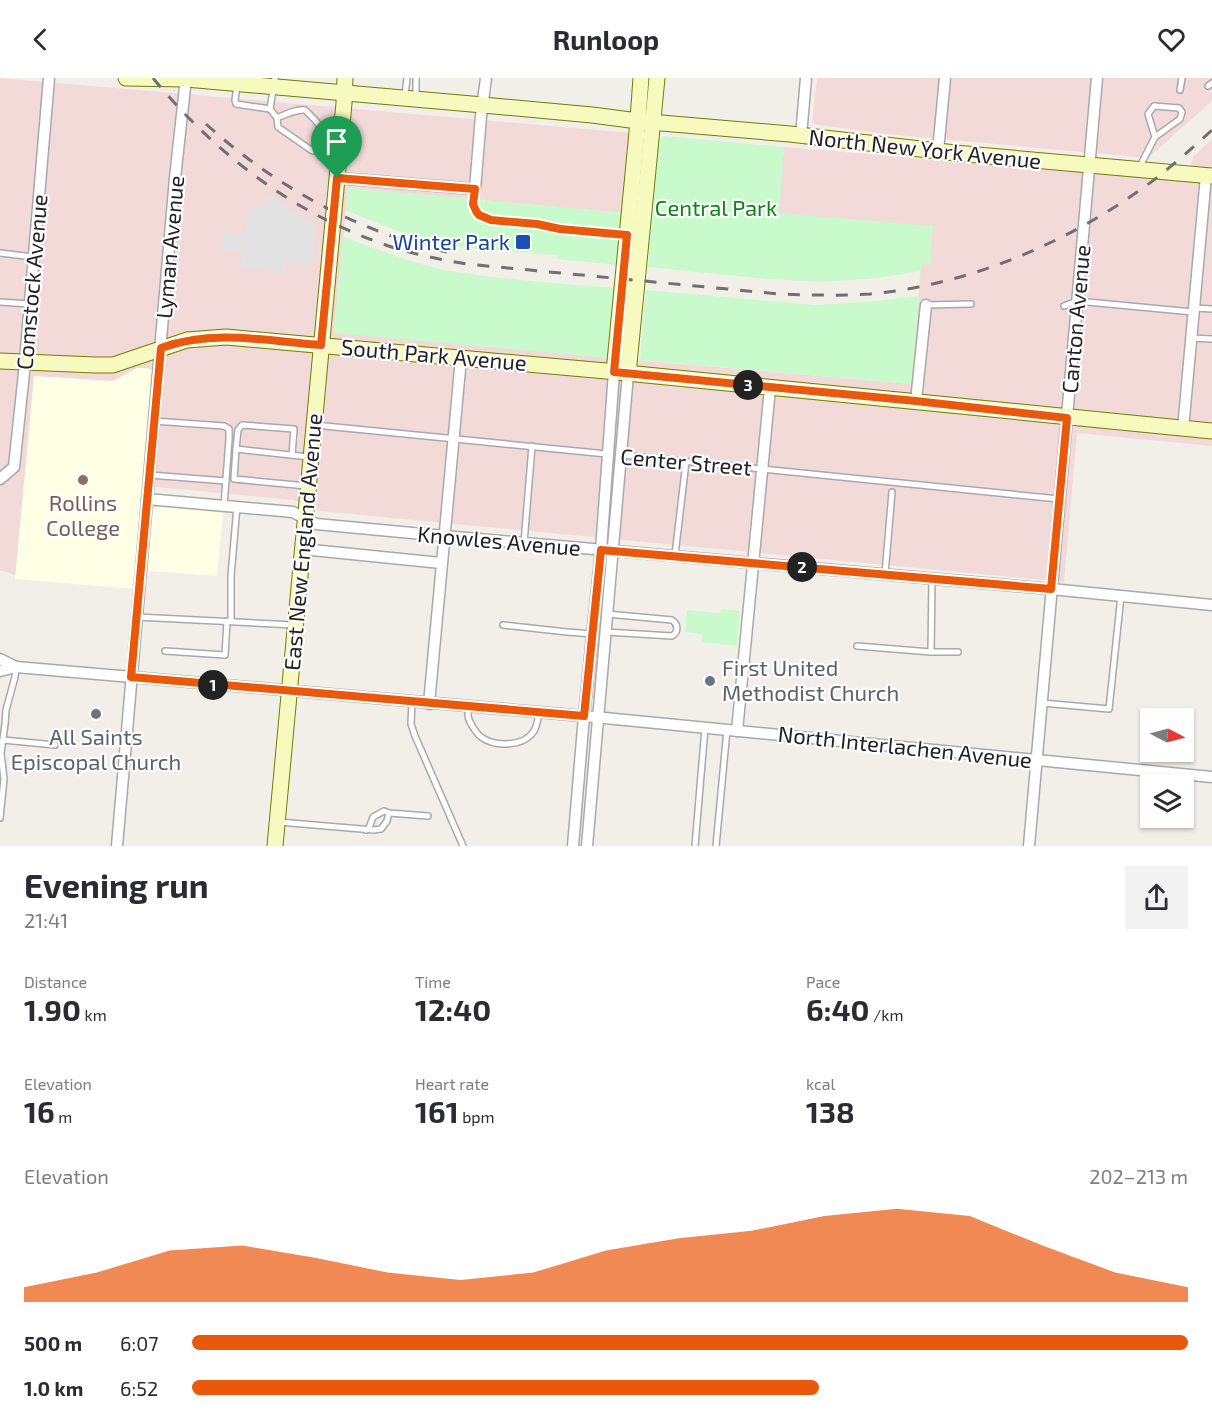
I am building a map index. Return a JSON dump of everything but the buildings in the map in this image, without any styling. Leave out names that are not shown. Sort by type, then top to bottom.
[{"type":"street","name":"Comstock Avenue","points":[[0,479],[14,467],[49,78]]},
{"type":"street","name":"North New York Avenue","points":[[126,78],[186,78],[237,83],[344,85],[410,98],[801,136],[939,151],[965,158],[1033,165],[1089,165],[1209,176]]},
{"type":"street","name":"Lyman Avenue","points":[[117,846],[175,178],[186,78]]},
{"type":"street","points":[[337,178],[475,189],[486,78]]},
{"type":"street","points":[[573,846],[609,454],[621,373],[638,203],[645,122],[641,78]]},
{"type":"street","points":[[645,122],[657,78]]},
{"type":"street","points":[[801,136],[806,78]]},
{"type":"street","points":[[939,151],[945,78]]},
{"type":"street","name":"Canton Avenue","points":[[1029,846],[1097,78]]},
{"type":"street","name":"East New England Avenue","points":[[275,846],[344,85]]},
{"type":"street","points":[[1183,429],[1209,176]]},
{"type":"street","points":[[916,401],[926,305]]},
{"type":"street","name":"South Park Avenue","points":[[0,361],[113,364],[187,340],[216,337],[621,373],[1212,431]]},
{"type":"street","points":[[429,704],[461,358]]},
{"type":"street","points":[[587,846],[621,455],[621,373]]},
{"type":"street","points":[[732,730],[753,562],[770,388]]},
{"type":"street","name":"Center Street","points":[[609,454],[621,455]]},
{"type":"street","name":"Knowles Avenue","points":[[147,499],[293,512],[316,524],[1212,605]]},
{"type":"street","points":[[302,549],[441,563]]},
{"type":"street","points":[[0,659],[16,667]]},
{"type":"street","points":[[0,671],[16,667]]},
{"type":"street","name":"North Interlachen Avenue","points":[[16,667],[584,716],[1212,777]]},
{"type":"lane","points":[[407,78],[410,98]]},
{"type":"lane","points":[[410,98],[416,78]]},
{"type":"lane","points":[[1180,90],[1182,78]]},
{"type":"lane","points":[[270,109],[275,82]]},
{"type":"lane","points":[[237,83],[236,104],[270,109],[277,118],[278,127],[311,150],[318,146],[340,148]]},
{"type":"lane","points":[[1138,170],[1155,137],[1180,119],[1182,112],[1179,108],[1154,106],[1148,114],[1155,137]]},
{"type":"lane","points":[[277,118],[291,112],[305,110],[323,130],[318,146]]},
{"type":"lane","points":[[475,189],[473,204],[476,211],[479,215],[491,220],[634,235]]},
{"type":"lane","points":[[0,253],[33,257]]},
{"type":"lane","points":[[1064,306],[1077,301],[1194,310],[1212,309]]},
{"type":"lane","points":[[0,302],[29,304]]},
{"type":"lane","points":[[926,305],[971,304]]},
{"type":"lane","points":[[1191,338],[1212,339]]},
{"type":"lane","points":[[154,421],[224,426],[229,429],[224,506]]},
{"type":"lane","name":"Center Street","points":[[314,424],[609,454]]},
{"type":"lane","points":[[292,455],[294,429],[242,425],[238,430],[234,479],[308,486]]},
{"type":"lane","points":[[524,543],[532,446]]},
{"type":"lane","points":[[236,449],[311,457]]},
{"type":"lane","name":"Center Street","points":[[621,455],[1059,499]]},
{"type":"lane","points":[[675,556],[686,462]]},
{"type":"lane","points":[[150,475],[226,481]]},
{"type":"lane","points":[[885,574],[892,492]]},
{"type":"lane","points":[[165,651],[225,655],[237,506]]},
{"type":"lane","points":[[931,652],[932,578]]},
{"type":"lane","points":[[1042,703],[1109,709],[1121,596]]},
{"type":"lane","points":[[606,632],[672,636],[677,632],[676,622],[672,620],[607,614]]},
{"type":"lane","points":[[137,617],[296,625]]},
{"type":"lane","points":[[503,625],[593,634]]},
{"type":"lane","points":[[857,646],[958,652]]},
{"type":"lane","points":[[0,818],[4,779],[1,753],[6,710],[16,667]]},
{"type":"lane","points":[[412,702],[411,724],[415,736],[464,846]]},
{"type":"lane","points":[[469,707],[468,717],[481,737],[504,744],[513,744],[528,738],[534,732],[539,712]]},
{"type":"lane","points":[[695,846],[705,728]]},
{"type":"lane","points":[[716,846],[732,730]]},
{"type":"lane","points":[[3,740],[55,745]]},
{"type":"lane","points":[[365,830],[369,828],[373,817],[384,811],[428,816]]},
{"type":"lane","points":[[277,822],[365,830],[381,829],[387,821],[388,813]]},
{"type":"shaded area","points":[[0,78],[632,133],[625,213],[348,188],[334,332],[911,384],[921,264],[930,264],[778,213],[784,147],[1212,183],[1212,446],[1077,433],[1064,582],[320,511],[293,500],[137,485],[18,576],[0,570]]},
{"type":"shaded area","points":[[817,78],[1212,78],[1212,101],[1148,158],[886,134],[812,124]]},
{"type":"shaded area","points":[[1212,139],[1212,168],[1191,166],[1193,157]]},
{"type":"shaded area","points":[[269,195],[316,226],[312,266],[286,264],[285,273],[242,268],[243,251],[222,249],[224,232],[246,234],[249,207],[261,208]]},
{"type":"shaded area","name":"Rollins College","points":[[137,368],[152,370],[134,589],[15,579],[34,376],[113,381]]},
{"type":"shaded area","name":"Rollins College","points":[[161,507],[223,513],[217,576],[148,571],[153,510]]},
{"type":"green space","name":"Central Park","points":[[664,136],[784,147],[779,213],[933,226],[930,265],[922,264],[921,271],[878,278],[823,282],[648,267],[659,140]]},
{"type":"green space","name":"Central Park","points":[[348,188],[625,213],[619,265],[557,259],[557,255],[467,248],[427,240],[346,210]]},
{"type":"green space","points":[[343,236],[402,258],[446,270],[507,279],[617,288],[611,358],[334,333]]},
{"type":"green space","points":[[646,290],[814,305],[919,296],[911,384],[640,360]]},
{"type":"green space","points":[[721,609],[740,611],[737,646],[702,642],[702,634],[685,632],[687,610],[720,613]]},
{"type":"railway","points":[[153,78],[204,133],[262,181],[325,219],[395,248],[467,264],[779,294],[858,295],[906,289],[978,272],[1013,259],[1047,244],[1112,209],[1161,175],[1212,130]]},
{"type":"railway","points":[[206,124],[262,168],[322,206],[387,234],[456,254]]},
{"type":"place","name":"Winter Park","points":[[523,242]]},
{"type":"place","name":"Rollins College","points":[[83,480]]},
{"type":"place","name":"First United Methodist Church","points":[[710,681]]},
{"type":"place","name":"All Saints Episcopal Church","points":[[96,714]]},
{"type":"route","points":[[337,178],[475,189],[473,204],[476,211],[479,215],[491,220],[627,235],[614,372],[1067,418],[1051,589],[601,550],[584,716],[131,677],[161,348],[187,340],[216,337],[321,345],[337,178]]}]
